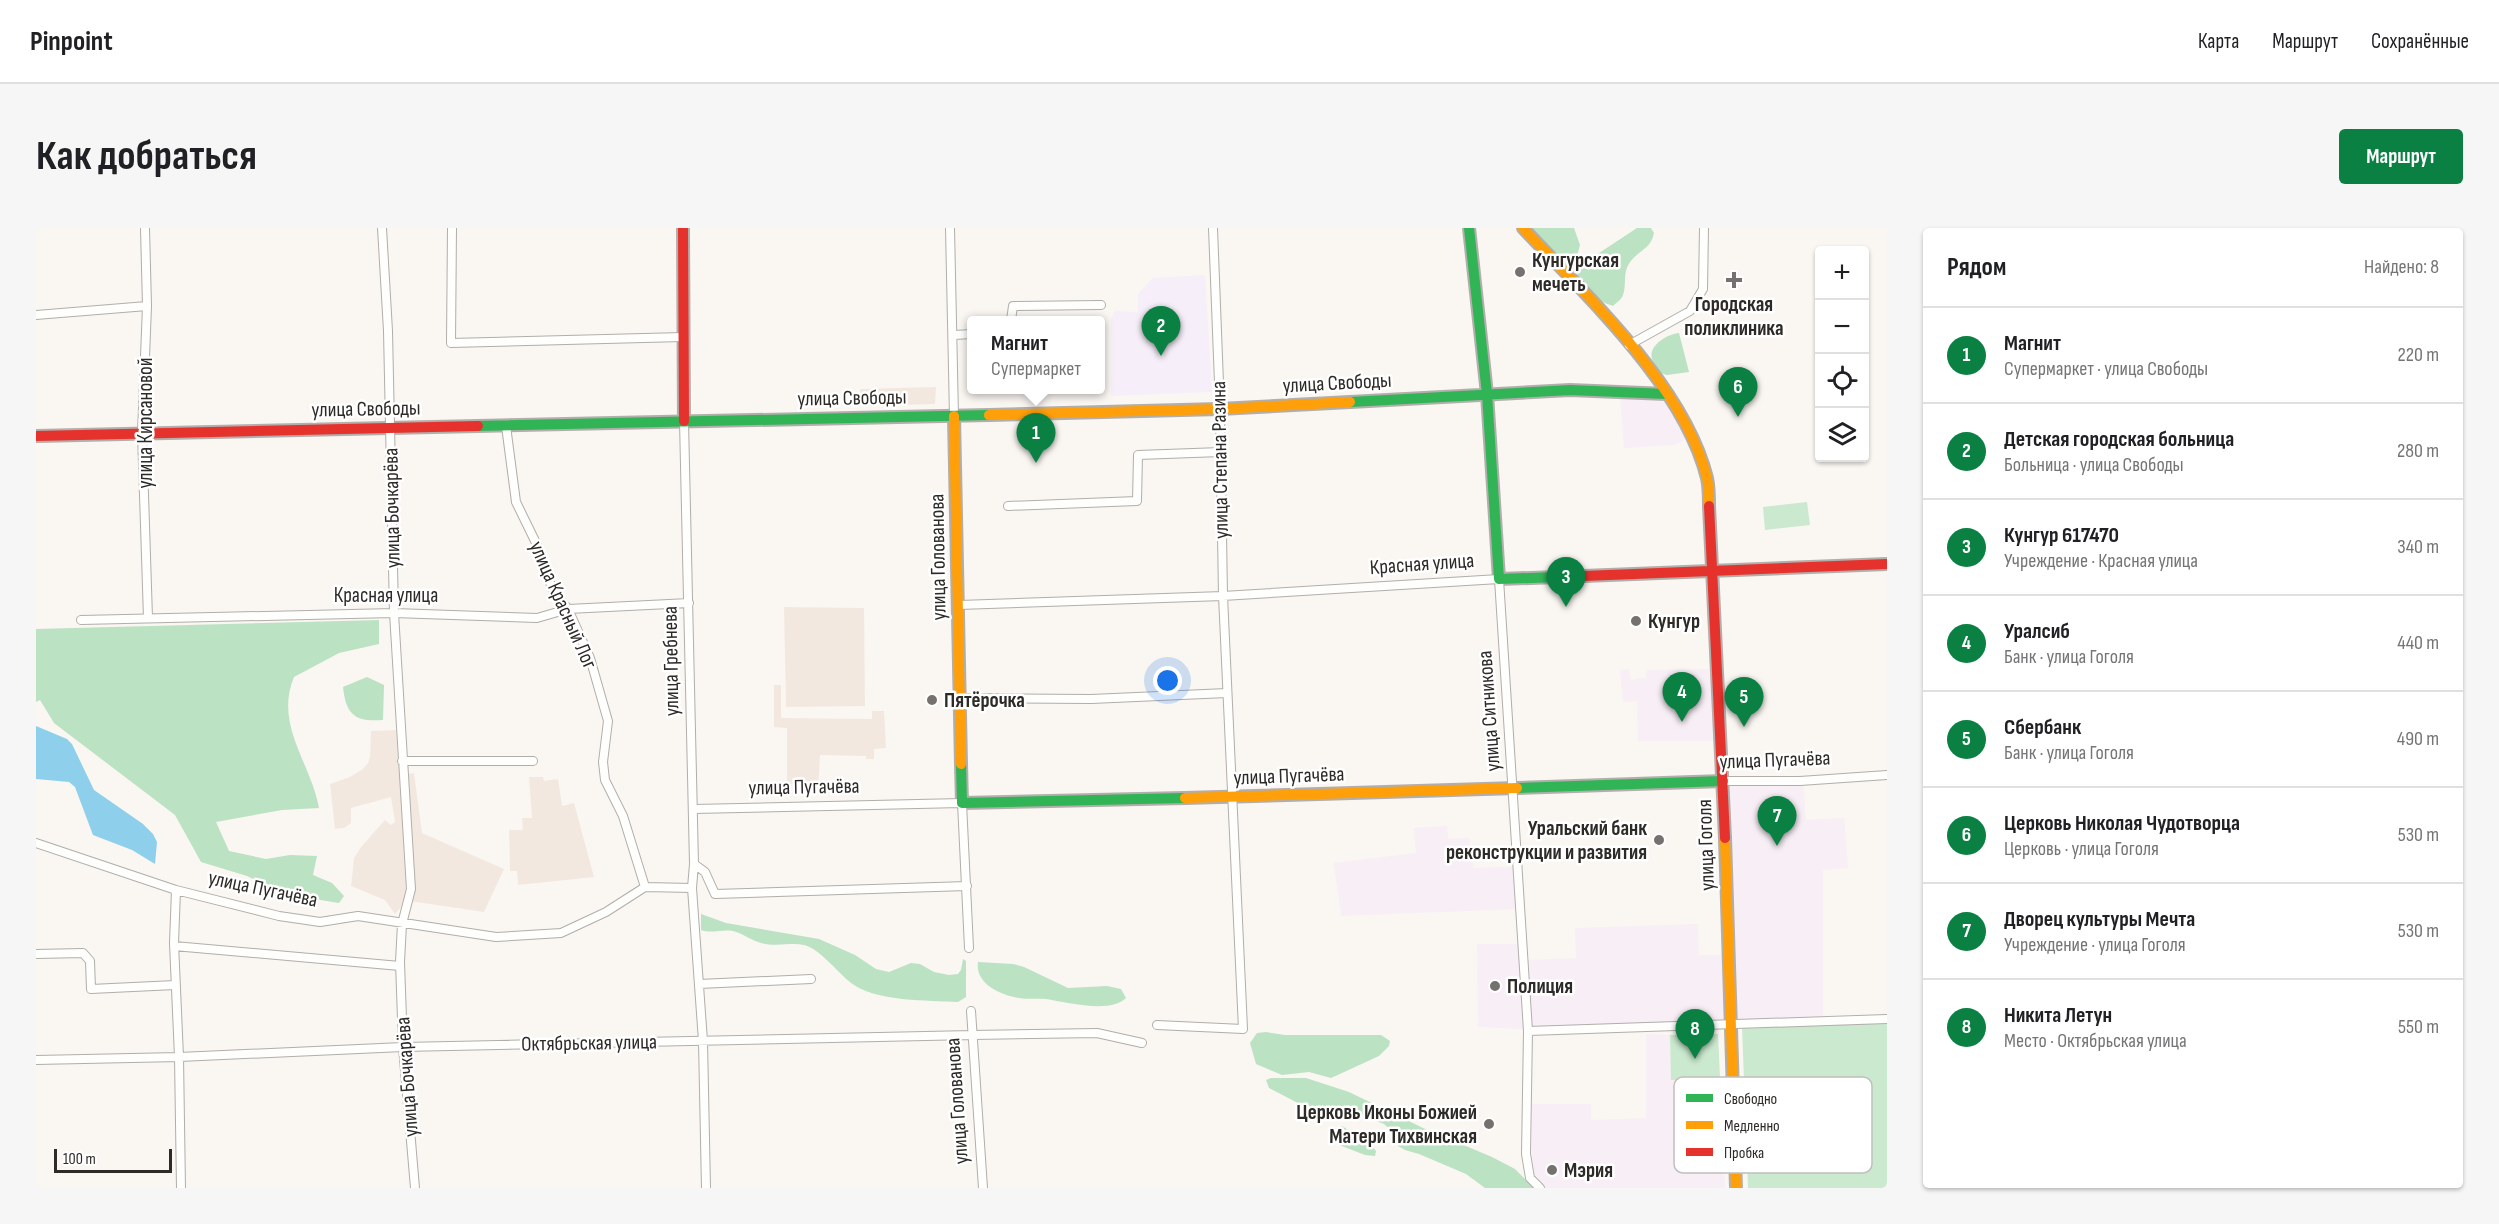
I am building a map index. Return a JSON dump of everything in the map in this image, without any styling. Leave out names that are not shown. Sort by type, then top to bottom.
[{"type":"street","name":"улица Кирсановой","points":[[145,228],[147,306],[142,433],[148,618]]},
{"type":"street","name":"улица Бочкарёва","points":[[382,228],[388,331],[394,613],[411,889],[402,924],[400,966],[404,1047],[416,1188]]},
{"type":"street","points":[[452,228],[451,343],[683,337]]},
{"type":"street","name":"улица Гребнева","points":[[683,228],[684,422],[694,864],[692,888],[702,1041],[706,1188]]},
{"type":"street","name":"улица Голованова","points":[[950,228],[962,803],[969,948]]},
{"type":"street","name":"улица Степана Разина","points":[[1157,1025],[1243,1029],[1223,596],[1214,228]]},
{"type":"street","name":"улица Ситникова","points":[[1469,228],[1487,394],[1514,787],[1528,1031],[1526,1154],[1530,1178],[1540,1188]]},
{"type":"street","name":"улица Гоголя","points":[[1523,228],[1629,345],[1667,394],[1704,460],[1708,482],[1723,781],[1733,1077]]},
{"type":"street","points":[[1629,345],[1690,311],[1702,289],[1704,228]]},
{"type":"street","points":[[1012,316],[1014,306],[1101,305]]},
{"type":"street","points":[[36,315],[147,306]]},
{"type":"street","points":[[954,335],[967,334]]},
{"type":"street","name":"улица Свободы","points":[[36,436],[1220,409],[1570,390],[1667,394]]},
{"type":"street","name":"улица Красный Лог","points":[[506,426],[516,502],[537,546],[553,591],[568,609],[590,658],[608,721],[603,762],[605,780],[623,816],[645,887]]},
{"type":"street","points":[[1008,506],[1137,501],[1138,455],[1221,452]]},
{"type":"street","name":"Красная улица","points":[[959,605],[1223,596],[1499,579],[1887,564]]},
{"type":"street","name":"Красная улица","points":[[81,620],[394,613],[537,618],[568,609],[689,603]]},
{"type":"street","points":[[961,698],[1091,699],[1227,693]]},
{"type":"street","points":[[402,761],[533,761]]},
{"type":"street","name":"улица Пугачёва","points":[[693,809],[1232,797],[1723,781],[1800,781],[1887,775]]},
{"type":"street","name":"улица Пугачёва","points":[[36,843],[176,890],[279,916],[320,922],[358,916],[496,937],[561,933],[606,912],[645,887]]},
{"type":"street","points":[[694,864],[705,872],[715,894],[967,886]]},
{"type":"street","points":[[645,887],[692,888]]},
{"type":"street","points":[[176,890],[174,946],[181,1188]]},
{"type":"street","points":[[174,946],[400,966]]},
{"type":"street","points":[[36,954],[84,953],[90,961],[91,989],[175,986]]},
{"type":"street","points":[[699,984],[811,979]]},
{"type":"street","name":"улица Голованова","points":[[971,1011],[982,1188]]},
{"type":"street","points":[[1528,1031],[1887,1019]]},
{"type":"street","name":"Октябрьская улица","points":[[36,1060],[179,1057],[404,1047],[972,1035],[1097,1033],[1142,1042]]},
{"type":"street","name":"улица Гоголя","points":[[1736,1173],[1736,1188]]},
{"type":"shaded area","points":[[1205,275],[1212,392],[1111,396],[1111,319],[1115,311],[1138,312],[1138,294],[1153,278]]},
{"type":"shaded area","points":[[936,387],[935,404],[860,406],[860,389]]},
{"type":"shaded area","points":[[1620,396],[1665,397],[1687,439],[1674,445],[1624,448]]},
{"type":"shaded area","points":[[784,607],[864,608],[865,706],[786,707]]},
{"type":"shaded area","points":[[1629,669],[1631,680],[1646,678],[1647,670],[1718,669],[1718,741],[1638,741],[1637,701],[1623,702],[1620,670]]},
{"type":"shaded area","points":[[774,685],[781,685],[781,718],[872,719],[872,711],[884,711],[886,748],[874,749],[874,759],[866,759],[866,756],[820,755],[818,792],[787,790],[787,728],[774,727]]},
{"type":"shaded area","points":[[396,730],[400,775],[414,773],[422,833],[504,869],[484,912],[403,900],[395,914],[385,900],[351,886],[354,858],[361,847],[385,820],[391,825],[395,822],[391,797],[351,808],[351,823],[344,828],[335,829],[330,784],[350,777],[368,763],[371,731]]},
{"type":"shaded area","points":[[529,777],[543,777],[544,781],[558,779],[562,806],[574,803],[594,877],[518,885],[517,871],[510,871],[509,830],[523,830],[522,818],[532,818]]},
{"type":"shaded area","points":[[1803,782],[1806,820],[1844,818],[1848,868],[1823,870],[1823,1018],[1731,1020],[1732,869],[1726,784]]},
{"type":"shaded area","points":[[1447,826],[1448,839],[1469,838],[1473,868],[1513,867],[1517,909],[1341,916],[1334,863],[1416,853],[1414,828]]},
{"type":"shaded area","points":[[1698,924],[1699,955],[1725,955],[1726,1020],[1531,1028],[1526,960],[1576,958],[1575,928]]},
{"type":"shaded area","points":[[1477,944],[1518,944],[1524,1029],[1478,1027]]},
{"type":"shaded area","points":[[1646,1034],[1670,1035],[1672,1079],[1674,1079],[1674,1173],[1724,1173],[1725,1188],[1542,1188],[1532,1178],[1532,1104],[1591,1104],[1591,1120],[1646,1118]]},
{"type":"green space","points":[[1532,228],[1574,228],[1580,245],[1577,256],[1557,254]]},
{"type":"green space","points":[[1637,228],[1651,228],[1654,233],[1650,243],[1630,262],[1625,274],[1623,295],[1613,306],[1590,294],[1582,285],[1577,273],[1590,259]]},
{"type":"green space","points":[[1679,333],[1689,372],[1667,375],[1660,373],[1652,359],[1653,349],[1660,341]]},
{"type":"green space","points":[[1807,502],[1810,525],[1765,530],[1763,507]]},
{"type":"green space","points":[[379,620],[379,644],[339,653],[294,677],[288,711],[291,728],[315,791],[319,808],[282,810],[216,822],[229,851],[266,859],[290,855],[317,856],[313,875],[332,883],[344,896],[339,903],[302,897],[247,876],[201,862],[175,815],[54,723],[40,700],[36,702],[36,629]]},
{"type":"green space","points":[[367,677],[384,685],[383,720],[359,718],[350,710],[344,697],[343,687]]},
{"type":"green space","points":[[701,914],[726,923],[819,939],[855,955],[876,969],[889,972],[911,963],[920,964],[934,972],[958,974],[963,959],[966,961],[966,997],[958,1002],[877,995],[854,985],[810,947],[799,944],[764,944],[733,931],[701,930]]},
{"type":"green space","points":[[978,962],[1024,967],[1068,988],[1107,986],[1121,989],[1126,998],[1119,1003],[1099,1006],[1018,998],[988,986],[980,975]]},
{"type":"green space","points":[[1887,1021],[1887,1188],[1748,1188],[1747,1173],[1872,1173],[1872,1077],[1744,1077],[1742,1026]]},
{"type":"green space","points":[[1257,1033],[1285,1035],[1381,1035],[1390,1041],[1389,1046],[1379,1056],[1331,1078],[1309,1072],[1282,1075],[1256,1064],[1250,1043]]},
{"type":"green space","points":[[1718,1034],[1720,1077],[1674,1077],[1674,1080],[1671,1080],[1670,1035]]},
{"type":"green space","points":[[1306,1078],[1349,1092],[1423,1128],[1492,1157],[1515,1169],[1534,1188],[1485,1188],[1466,1174],[1398,1146],[1391,1130],[1384,1124],[1364,1116],[1345,1115],[1316,1122],[1296,1102],[1269,1088],[1266,1080]]},
{"type":"green space","points":[[1342,1126],[1370,1144],[1376,1151],[1375,1156],[1365,1155],[1329,1141],[1328,1135],[1332,1130]]},
{"type":"water","points":[[36,726],[67,739],[72,744],[94,790],[143,824],[153,834],[157,842],[155,864],[132,850],[93,835],[75,787],[69,782],[36,779]]},
{"type":"traffic: fast","points":[[1469,228],[1487,394],[1499,579],[1558,577]]},
{"type":"traffic: fast","points":[[1350,402],[1570,390],[1667,394]]},
{"type":"traffic: fast","points":[[478,426],[989,415]]},
{"type":"traffic: fast","points":[[961,764],[962,803],[1185,798]]},
{"type":"traffic: fast","points":[[1517,788],[1723,781]]},
{"type":"traffic: slow","points":[[1523,228],[1603,313],[1656,376],[1678,409],[1695,443],[1707,478],[1709,506]]},
{"type":"traffic: slow","points":[[989,415],[1220,409],[1350,402]]},
{"type":"traffic: slow","points":[[954,416],[961,764]]},
{"type":"traffic: slow","points":[[1185,798],[1517,788]]},
{"type":"traffic: slow","points":[[1725,838],[1733,1077]]},
{"type":"traffic: slow","points":[[1736,1173],[1736,1188]]},
{"type":"traffic: jam","points":[[683,228],[684,421]]},
{"type":"traffic: jam","points":[[36,436],[478,426]]},
{"type":"traffic: jam","points":[[1709,506],[1725,838]]},
{"type":"traffic: jam","points":[[1558,577],[1887,564]]},
{"type":"place","name":"Кунгурская мечеть","points":[[1520,272]]},
{"type":"place","name":"Городская поликлиника","points":[[1734,280]]},
{"type":"place","name":"Детская городская больница","points":[[1161,356]]},
{"type":"place","name":"Церковь Николая Чудотворца","points":[[1738,417]]},
{"type":"place","name":"Магнит","points":[[1036,463]]},
{"type":"place","name":"Кунгур 617470","points":[[1566,607]]},
{"type":"place","name":"Кунгур","points":[[1636,621]]},
{"type":"place","name":"Пятёрочка","points":[[932,700]]},
{"type":"place","name":"Уралсиб","points":[[1682,722]]},
{"type":"place","name":"Сбербанк","points":[[1744,727]]},
{"type":"place","name":"Уральский банк реконструкции и развития","points":[[1659,840]]},
{"type":"place","name":"Дворец культуры Мечта","points":[[1777,846]]},
{"type":"place","name":"Полиция","points":[[1495,986]]},
{"type":"place","name":"Никита Летун","points":[[1695,1059]]},
{"type":"place","name":"Церковь Иконы Божией Матери Тихвинская","points":[[1489,1124]]},
{"type":"place","name":"Мэрия","points":[[1552,1170]]}]
